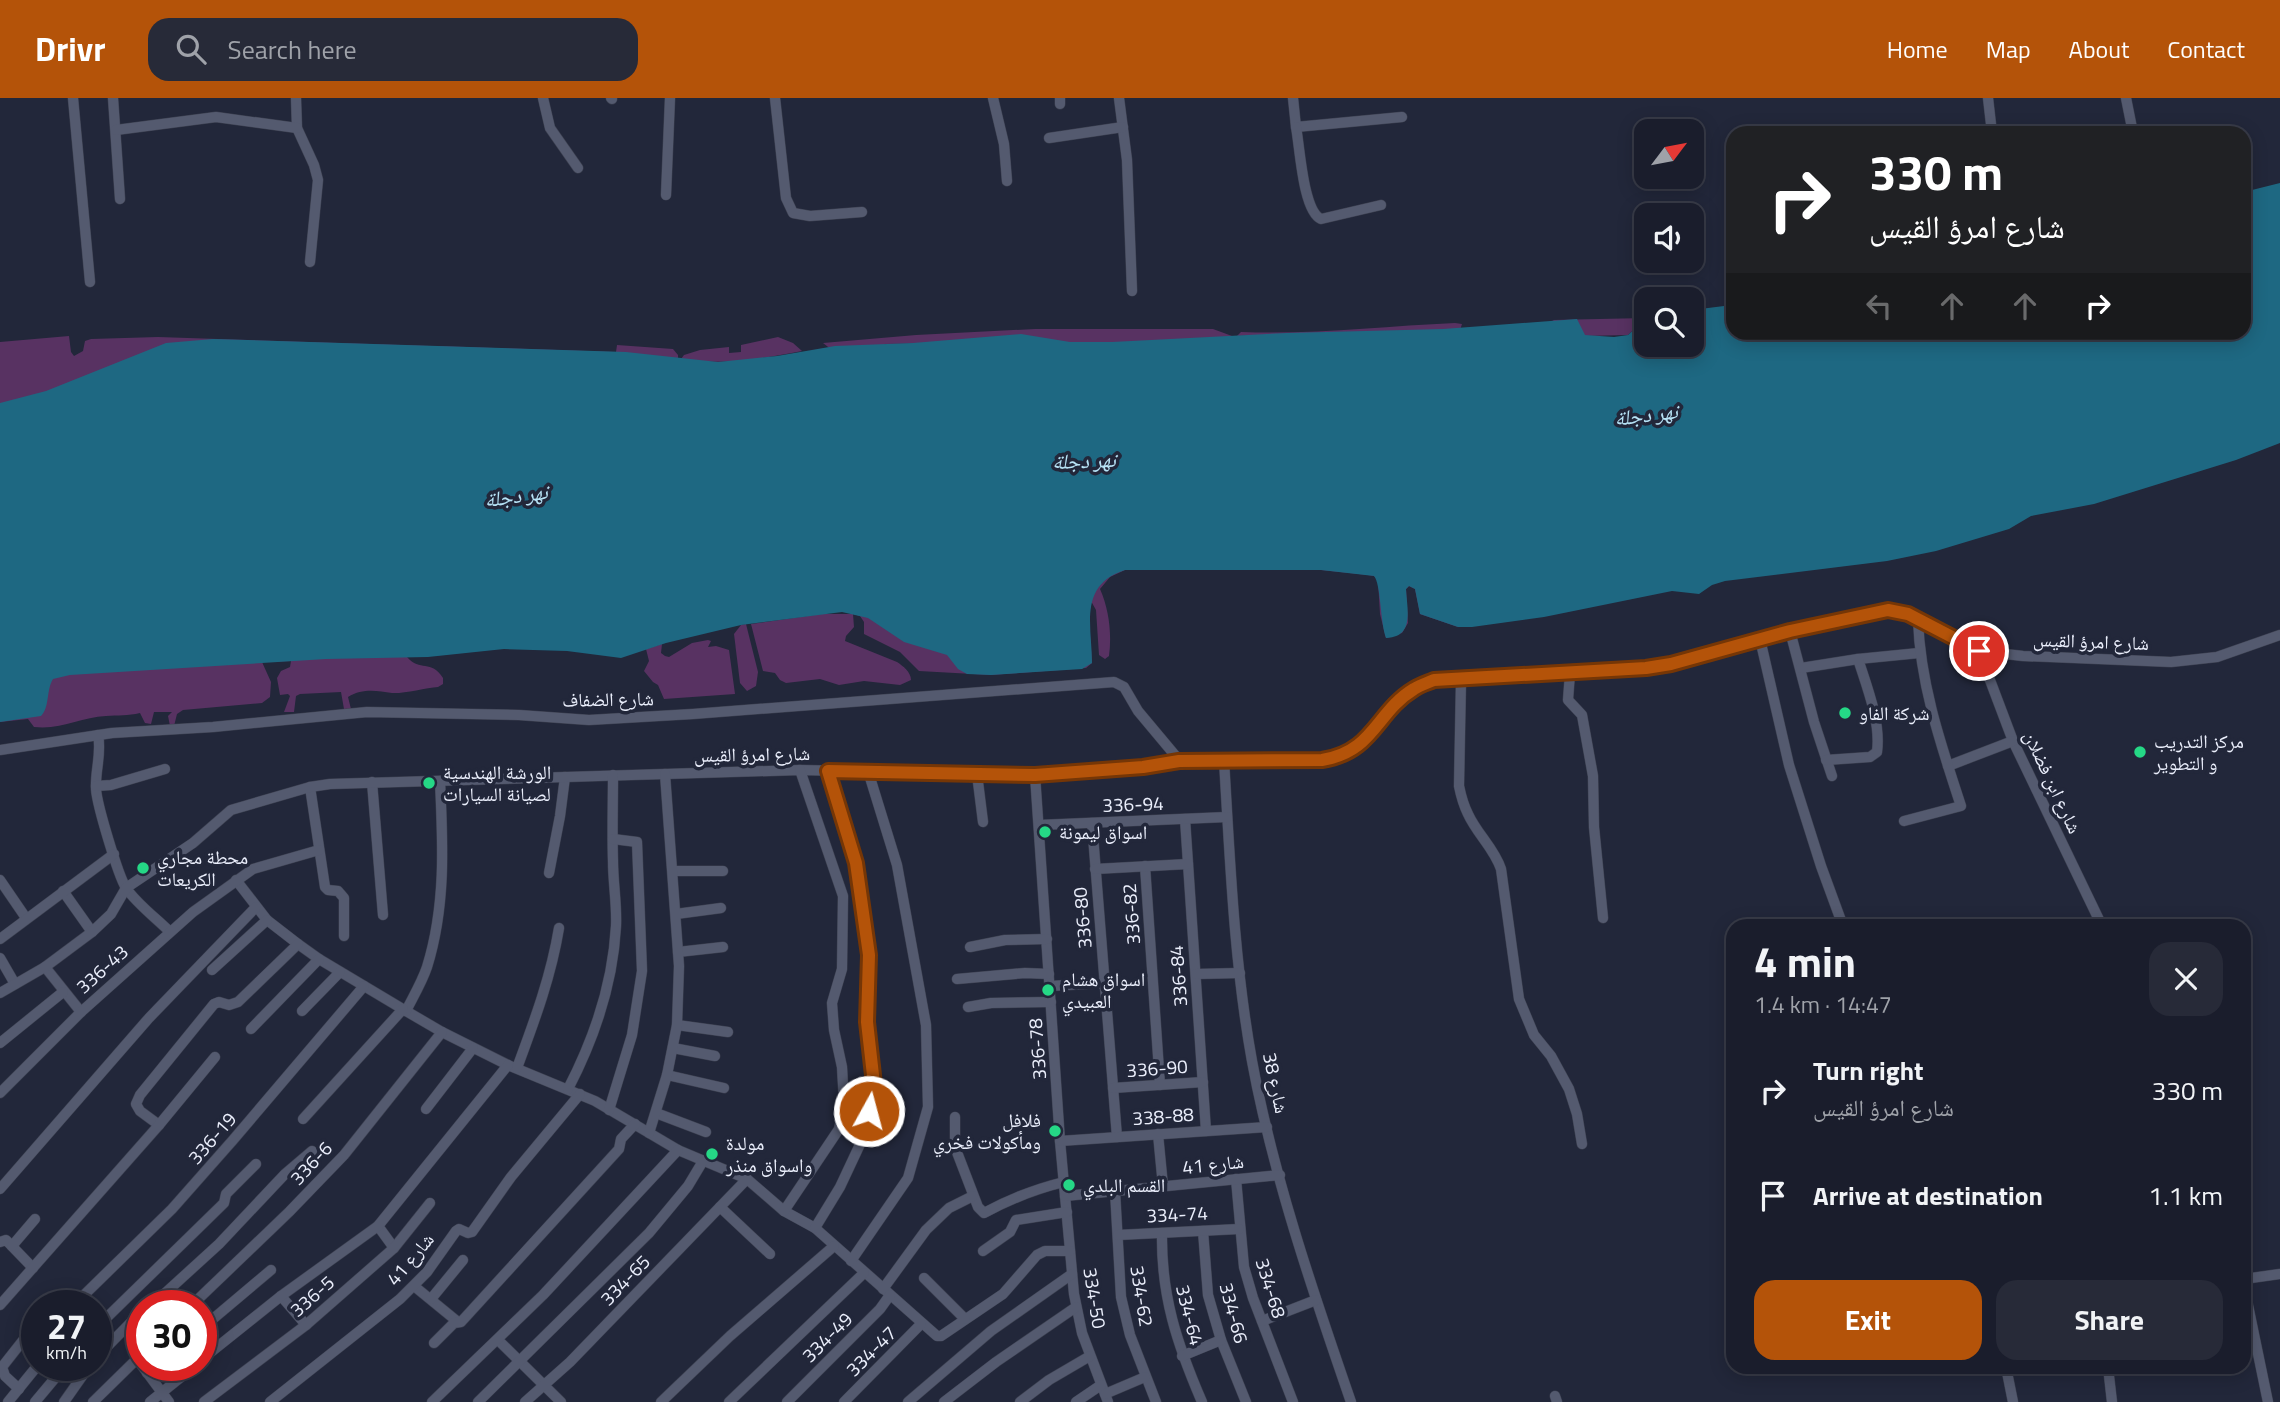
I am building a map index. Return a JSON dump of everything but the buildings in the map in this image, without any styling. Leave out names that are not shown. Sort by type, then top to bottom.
[{"type":"street","points":[[73,98],[90,282]]},
{"type":"street","points":[[113,98],[120,199]]},
{"type":"street","points":[[296,98],[297,128],[318,180],[310,262]]},
{"type":"street","points":[[543,98],[550,128],[578,168]]},
{"type":"street","points":[[666,195],[670,98]]},
{"type":"street","points":[[775,98],[786,198],[793,213],[810,216],[862,212]]},
{"type":"street","points":[[993,98],[1004,144],[1007,181]]},
{"type":"street","points":[[1119,98],[1127,160],[1132,291]]},
{"type":"street","points":[[1293,98],[1308,203],[1315,217],[1328,218],[1381,205]]},
{"type":"street","points":[[1988,98],[1991,126]]},
{"type":"street","points":[[2126,98],[2132,126]]},
{"type":"street","points":[[116,130],[216,117],[297,128]]},
{"type":"street","points":[[1296,127],[1402,117]]},
{"type":"street","points":[[1049,138],[1123,127]]},
{"type":"street","name":"شارع امرؤ القيس","points":[[0,993],[45,967],[92,932],[111,914],[126,888],[193,843],[231,810],[310,787],[372,782],[800,770],[1035,775],[1143,767],[1179,761],[1322,760],[1340,757],[1360,746],[1413,689],[1434,680],[1646,668],[1671,664],[1790,631],[1888,610],[1908,614],[1979,651],[2023,656],[2171,662],[2217,657],[2280,635]]},
{"type":"street","points":[[1904,821],[1960,807],[1934,721],[1919,653],[1918,619]]},
{"type":"street","points":[[1790,631],[1832,776]]},
{"type":"street","points":[[1760,639],[1789,765],[1840,919]]},
{"type":"street","name":"شارع ابن فضلان","points":[[1979,651],[2013,741],[2099,919]]},
{"type":"street","points":[[1801,668],[1919,653]]},
{"type":"street","points":[[1826,760],[1870,757],[1877,752],[1879,743],[1858,659]]},
{"type":"street","points":[[1570,673],[1568,700],[1582,715],[1592,776],[1602,918]]},
{"type":"street","points":[[1461,680],[1459,786],[1468,814],[1499,862],[1511,927],[1519,999],[1534,1035],[1551,1056],[1569,1089],[1582,1144]]},
{"type":"street","name":"شارع الضفاف","points":[[0,750],[98,735],[375,712],[519,715],[589,720],[1114,682],[1124,687],[1138,710],[1179,761]]},
{"type":"street","points":[[98,735],[101,748],[97,762],[98,803],[126,888],[169,931]]},
{"type":"street","points":[[1948,766],[2013,741]]},
{"type":"street","name":"شارع 38","points":[[1224,760],[1240,973],[1252,1061],[1267,1127],[1315,1300],[1351,1402]]},
{"type":"street","points":[[96,786],[111,785],[165,769]]},
{"type":"street","points":[[784,1211],[839,1129],[844,1103],[842,1067],[834,1030],[832,1003],[842,969],[843,897],[800,770]]},
{"type":"street","points":[[816,1228],[840,1188],[863,1138],[874,1084],[867,1022],[869,955],[856,863],[828,771]]},
{"type":"street","points":[[851,1261],[908,1178],[928,1107],[926,1025],[897,865],[867,771]]},
{"type":"street","points":[[649,1133],[667,1075],[677,1025],[678,952],[665,774]]},
{"type":"street","points":[[977,774],[983,822]]},
{"type":"street","points":[[568,1089],[585,1057],[600,1011],[612,959],[616,924],[613,775]]},
{"type":"street","name":"336-78","points":[[1035,775],[1066,1195]]},
{"type":"street","points":[[549,873],[565,777]]},
{"type":"street","points":[[303,1119],[405,1010],[426,969],[441,908],[443,847],[440,780]]},
{"type":"street","points":[[372,782],[383,915]]},
{"type":"street","points":[[310,787],[325,887],[338,891],[344,898],[344,936]]},
{"type":"street","name":"336-94","points":[[1039,825],[1227,817]]},
{"type":"street","name":"336-84","points":[[1185,819],[1206,1131]]},
{"type":"street","name":"336-80","points":[[1091,823],[1116,1137]]},
{"type":"street","points":[[610,1110],[632,1035],[642,971],[637,842],[613,839]]},
{"type":"street","name":"336-43","points":[[0,1093],[81,1012],[169,931],[253,869],[319,850]]},
{"type":"street","points":[[0,939],[114,854]]},
{"type":"street","points":[[1095,869],[1188,863]]},
{"type":"street","name":"336-82","points":[[1145,866],[1160,1085]]},
{"type":"street","points":[[673,871],[723,871]]},
{"type":"street","points":[[236,880],[267,920],[318,959],[363,986],[473,1048],[580,1094],[678,1150],[747,1179],[784,1211],[816,1228],[937,1336],[942,1336],[1003,1294],[1037,1255],[1045,1251],[1070,1251]]},
{"type":"street","points":[[1,882],[26,918]]},
{"type":"street","points":[[63,891],[92,932]]},
{"type":"street","points":[[0,1189],[157,1009],[256,906]]},
{"type":"street","points":[[676,914],[721,908]]},
{"type":"street","points":[[212,970],[267,920]]},
{"type":"street","points":[[217,1347],[281,1296],[378,1226],[512,1066],[539,1010],[559,928]]},
{"type":"street","points":[[970,947],[1006,940],[1047,939]]},
{"type":"street","points":[[159,1125],[140,1111],[136,1104],[139,1095],[214,1004],[219,1002],[233,1005],[238,1002],[298,944]]},
{"type":"street","points":[[678,952],[723,947]]},
{"type":"street","points":[[0,958],[15,984]]},
{"type":"street","points":[[251,1029],[318,959]]},
{"type":"street","points":[[45,967],[81,1012]]},
{"type":"street","points":[[302,1011],[340,972]]},
{"type":"street","points":[[957,979],[1025,973],[1049,974]]},
{"type":"street","points":[[1196,974],[1240,973]]},
{"type":"street","points":[[1050,986],[1104,983]]},
{"type":"street","name":"336-19","points":[[89,1290],[172,1209],[363,986]]},
{"type":"street","points":[[0,1043],[63,992]]},
{"type":"street","points":[[968,1007],[991,1003],[1051,1002]]},
{"type":"street","points":[[677,1025],[728,1032]]},
{"type":"street","name":"336-6","points":[[208,1290],[344,1155],[442,1032]]},
{"type":"street","points":[[426,1109],[473,1048]]},
{"type":"street","points":[[673,1048],[715,1056]]},
{"type":"street","points":[[0,1305],[159,1125],[215,1056]]},
{"type":"street","points":[[667,1075],[724,1088]]},
{"type":"street","name":"336-90","points":[[1113,1088],[1203,1082]]},
{"type":"street","name":"شارع 41","points":[[270,1402],[414,1286],[456,1231],[459,1229],[472,1232],[511,1177],[580,1094]]},
{"type":"street","points":[[656,1113],[706,1132]]},
{"type":"street","points":[[955,1117],[955,1147],[973,1196],[984,1213],[1039,1188],[1064,1182]]},
{"type":"street","points":[[434,1343],[461,1322],[619,1149],[621,1139],[635,1124]]},
{"type":"street","name":"338-88","points":[[1060,1140],[1267,1127]]},
{"type":"street","points":[[1158,1134],[1163,1186]]},
{"type":"street","points":[[432,1402],[498,1340],[678,1150]]},
{"type":"street","points":[[169,1290],[219,1244],[285,1174],[312,1151]]},
{"type":"street","points":[[478,1402],[649,1233],[681,1195],[703,1161]]},
{"type":"street","points":[[112,1311],[224,1203],[226,1195],[256,1164]]},
{"type":"street","name":"شارع 41","points":[[1066,1195],[1280,1175]]},
{"type":"street","name":"334-65","points":[[525,1402],[570,1362],[747,1179]]},
{"type":"street","name":"334-68","points":[[1236,1179],[1244,1267],[1293,1402]]},
{"type":"street","name":"334-62","points":[[1115,1191],[1121,1297],[1130,1335],[1156,1402]]},
{"type":"street","name":"334-50","points":[[1066,1195],[1076,1307],[1104,1394]]},
{"type":"street","name":"334-49","points":[[787,1402],[880,1309],[886,1292],[926,1230],[950,1208],[973,1196]]},
{"type":"street","name":"336-5","points":[[204,1402],[306,1325],[394,1248],[430,1203]]},
{"type":"street","points":[[720,1207],[770,1254]]},
{"type":"street","points":[[983,1251],[1010,1232],[1016,1220],[1067,1212]]},
{"type":"street","points":[[12,1246],[35,1219]]},
{"type":"street","points":[[378,1226],[394,1248]]},
{"type":"street","name":"334-74","points":[[1118,1235],[1239,1229]]},
{"type":"street","name":"334-66","points":[[1203,1231],[1208,1295],[1221,1340],[1246,1402]]},
{"type":"street","name":"334-64","points":[[1162,1233],[1165,1293],[1182,1356],[1202,1402]]},
{"type":"street","points":[[0,1242],[6,1240],[33,1268]]},
{"type":"street","points":[[661,1402],[730,1336],[834,1246]]},
{"type":"street","points":[[431,1300],[463,1260]]},
{"type":"street","points":[[217,1316],[271,1270]]},
{"type":"street","points":[[729,1402],[864,1273]]},
{"type":"street","points":[[908,1402],[991,1331],[1072,1274]]},
{"type":"street","points":[[2251,1278],[2280,1275]]},
{"type":"street","points":[[924,1278],[965,1319]]},
{"type":"street","points":[[414,1286],[458,1322]]},
{"type":"street","points":[[281,1296],[306,1325]]},
{"type":"street","points":[[1262,1321],[1315,1300]]},
{"type":"street","points":[[944,1402],[1076,1307]]},
{"type":"street","name":"334-47","points":[[844,1402],[921,1324]]},
{"type":"street","points":[[112,1342],[126,1327]]},
{"type":"street","points":[[2251,1333],[2268,1402]]},
{"type":"street","points":[[498,1340],[561,1402]]},
{"type":"street","points":[[1182,1356],[1221,1340]]},
{"type":"street","points":[[19,1389],[5,1376],[2,1367],[21,1343]]},
{"type":"street","points":[[1020,1402],[1049,1380],[1090,1356]]},
{"type":"street","points":[[93,1402],[126,1370]]},
{"type":"street","points":[[2007,1374],[2013,1402]]},
{"type":"street","points":[[2109,1374],[2112,1402]]},
{"type":"street","points":[[1076,1402],[1145,1377]]},
{"type":"street","points":[[8,1402],[25,1381]]},
{"type":"street","points":[[35,1402],[53,1381]]},
{"type":"street","points":[[64,1402],[79,1381]]},
{"type":"street","points":[[153,1381],[169,1402]]},
{"type":"street","points":[[150,1402],[175,1381]]},
{"type":"shaded area","points":[[1634,318],[1634,329],[1628,335],[1584,336],[1552,320]]},
{"type":"shaded area","points":[[1462,324],[1460,330],[1237,336],[1241,332],[1321,331]]},
{"type":"shaded area","points":[[1035,329],[1213,329],[1232,336],[1232,339],[1081,345],[1077,342],[885,344],[882,347],[832,350],[823,343],[916,335]]},
{"type":"shaded area","points":[[69,336],[74,356],[83,351],[85,341],[91,339],[158,337],[432,346],[0,450],[0,342]]},
{"type":"shaded area","points":[[778,337],[793,343],[802,351],[727,362],[681,359],[684,355],[700,350],[729,347],[729,353],[741,352],[741,345]]},
{"type":"shaded area","points":[[617,345],[673,349],[678,359],[437,353],[438,346],[616,352]]},
{"type":"shaded area","points":[[1328,547],[1453,602],[1458,627],[1420,614],[1415,589],[1409,586],[1406,589],[1408,623],[1402,633],[1386,638],[1380,614],[1378,581],[1374,576],[1321,570],[1125,570],[1110,577],[1100,589],[1109,622],[1109,656],[1105,659],[1099,655],[1096,610],[1091,601],[1089,621],[1092,663],[1086,668],[991,675],[919,671],[900,652],[864,634],[864,622],[860,616],[853,614],[982,585]]},
{"type":"shaded area","points":[[821,614],[853,614],[854,627],[845,641],[897,662],[908,672],[911,680],[900,685],[864,681],[839,685],[820,679],[786,683],[775,673],[763,671],[751,624]]},
{"type":"shaded area","points":[[746,624],[758,672],[756,686],[747,691],[740,683],[734,634],[741,625]]},
{"type":"shaded area","points":[[711,641],[708,647],[716,646],[729,650],[735,694],[664,699],[658,685],[644,671],[649,661],[646,649],[662,644],[661,653],[669,657],[692,643]]},
{"type":"shaded area","points":[[298,654],[407,657],[416,664],[439,672],[443,684],[402,693],[359,692],[348,697],[351,709],[344,709],[341,692],[300,694],[296,696],[294,712],[284,712],[290,696],[280,695],[277,678],[281,671],[290,667],[291,661],[262,662],[271,682],[270,697],[262,703],[183,710],[177,714],[174,726],[170,726],[168,716],[172,712],[154,712],[151,724],[145,723],[140,713],[97,717],[44,727],[34,727],[28,719],[0,722],[17,676]]},
{"type":"water","name":"نهر دجلة","points":[[2280,183],[2280,443],[2236,460],[2094,504],[2031,516],[2009,529],[1936,551],[1887,561],[1725,581],[1712,585],[1699,594],[1672,591],[1544,617],[1472,627],[1458,627],[1420,614],[1415,589],[1409,586],[1406,589],[1408,613],[1405,627],[1402,633],[1386,638],[1374,576],[1321,570],[1125,570],[1110,577],[1094,596],[1090,621],[1092,663],[1082,669],[967,674],[958,669],[947,655],[904,642],[868,618],[842,612],[741,625],[666,643],[621,658],[567,651],[504,649],[428,657],[326,659],[70,675],[53,679],[46,708],[41,716],[0,722],[0,403],[46,391],[166,343],[213,339],[626,352],[718,362],[835,346],[1021,334],[1070,342],[1112,342],[1287,333],[1443,329],[1577,319],[1585,335],[1614,337],[1628,335],[1634,330],[1634,357],[1704,357],[1704,308],[1726,306],[1726,340],[2251,340],[2251,190]]},
{"type":"place","name":"شركة الفاو","points":[[1845,713]]},
{"type":"place","name":"مركز التدريب و التطوير","points":[[2140,752]]},
{"type":"place","name":"الورشة الهندسية لصيانة السيارات","points":[[429,783]]},
{"type":"place","name":"اسواق ليمونة","points":[[1045,832]]},
{"type":"place","name":"محطة مجاري الكريعات","points":[[143,868]]},
{"type":"place","name":"اسواق هشام العبيدي","points":[[1048,990]]},
{"type":"place","name":"فلافل ومأكولات فخري","points":[[1055,1131]]},
{"type":"place","name":"مولدة واسواق منذر","points":[[712,1154]]},
{"type":"place","name":"القسم البلدي","points":[[1069,1185]]},
{"type":"route","points":[[869,1111],[874,1084],[867,1022],[869,955],[856,863],[828,771],[1035,775],[1143,767],[1179,761],[1322,760],[1340,757],[1360,746],[1413,689],[1434,680],[1646,668],[1671,664],[1790,631],[1888,610],[1908,614],[1979,651]]}]
